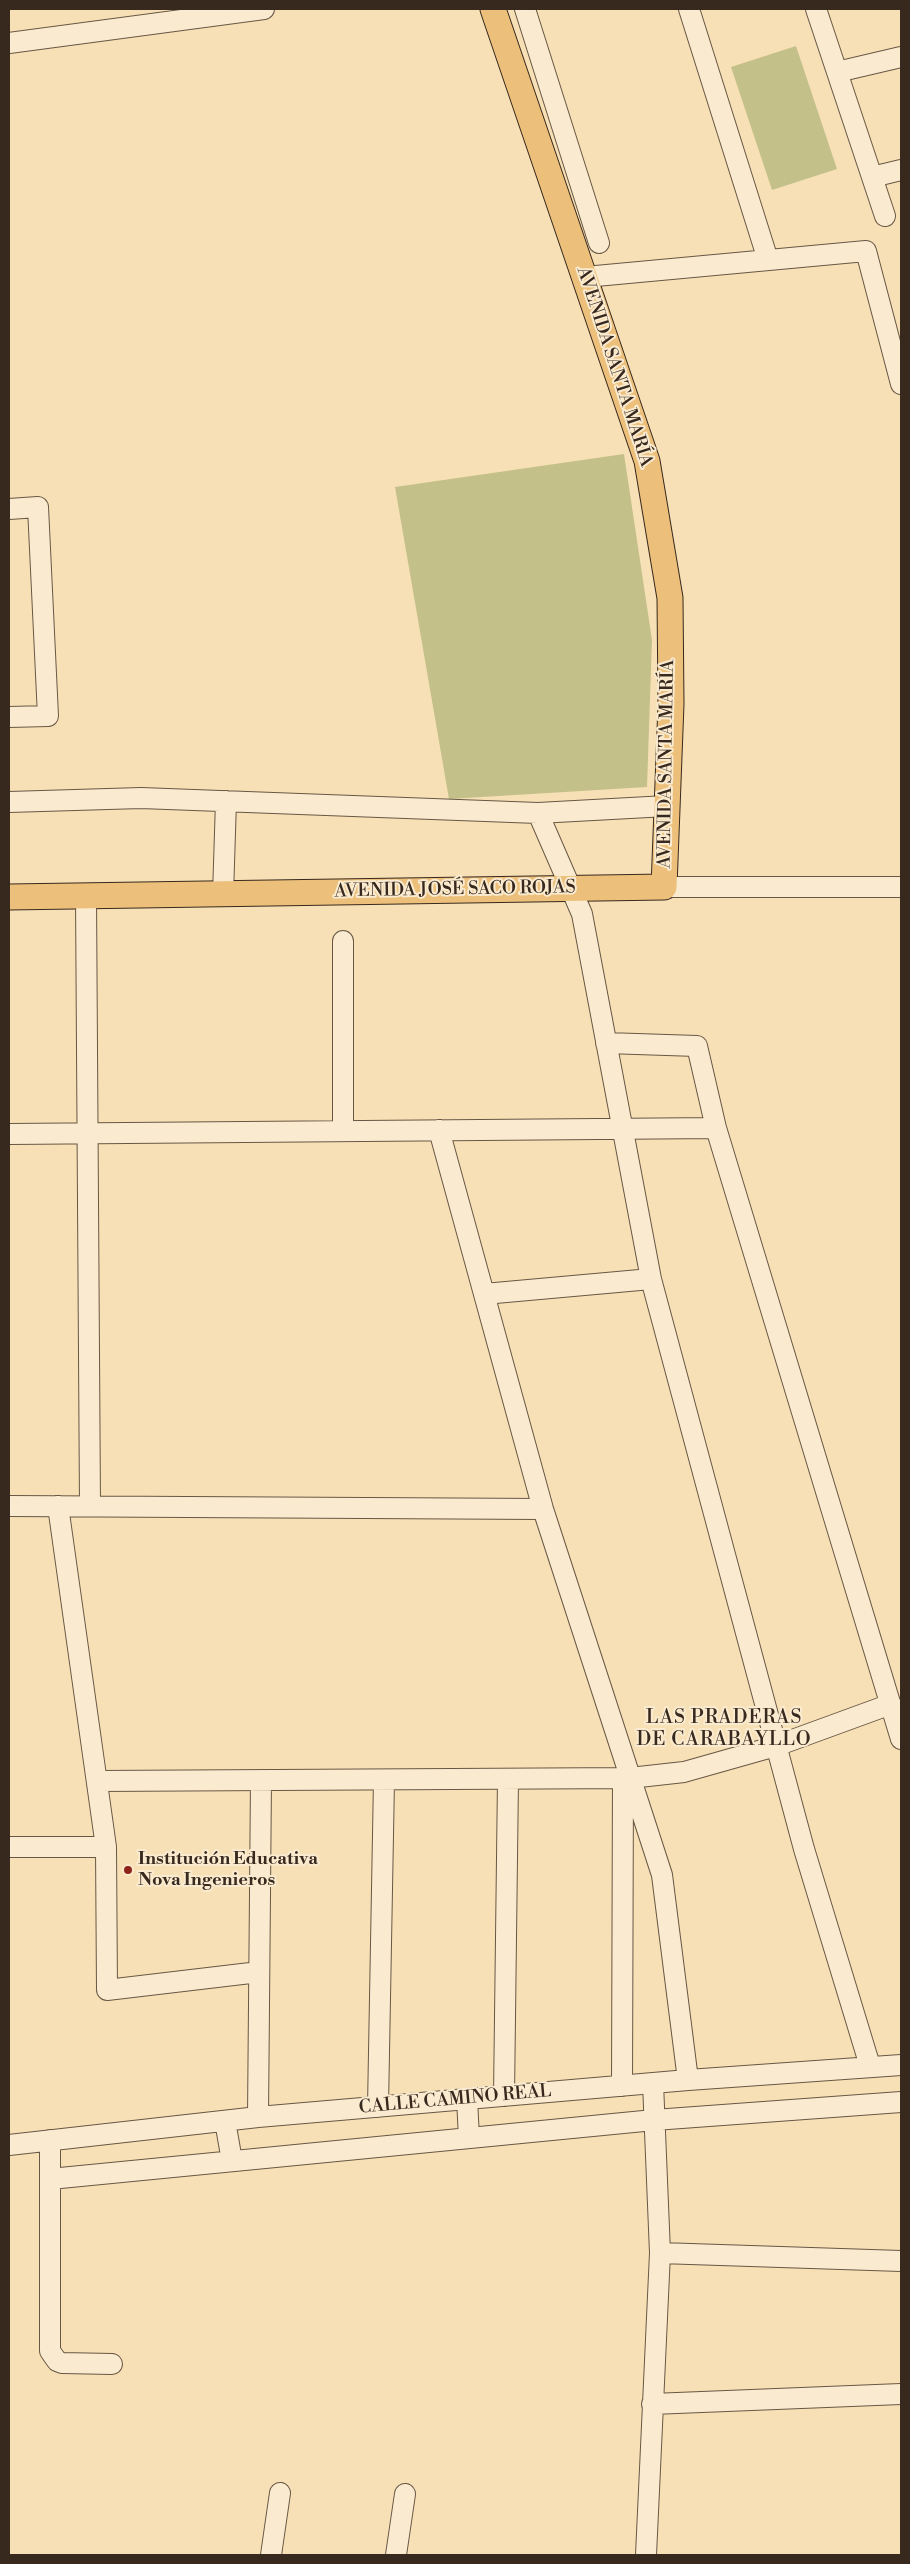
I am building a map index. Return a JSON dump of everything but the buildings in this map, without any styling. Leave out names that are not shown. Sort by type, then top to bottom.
[{"type":"main road","name":"AVENIDA SANTA MARÍA","points":[[493,9],[647,461],[670,598],[671,704],[664,887]]},
{"type":"main road","name":"AVENIDA JOSÉ SACO ROJAS","points":[[9,897],[664,887]]},
{"type":"street","points":[[9,44],[264,9]]},
{"type":"street","points":[[525,9],[598,243]]},
{"type":"street","points":[[689,9],[768,260]]},
{"type":"street","points":[[816,9],[885,216]]},
{"type":"street","points":[[837,72],[901,57]]},
{"type":"street","points":[[872,177],[901,170]]},
{"type":"street","points":[[585,277],[866,251],[901,384]]},
{"type":"street","points":[[9,509],[38,507],[48,716],[9,717]]},
{"type":"street","points":[[9,802],[141,798],[538,813],[667,806]]},
{"type":"street","points":[[223,894],[226,801]]},
{"type":"street","points":[[538,813],[569,888],[582,914],[651,1280],[804,1849],[870,2066]]},
{"type":"street","name":"AVENIDA JOSÉ SACO ROJAS","points":[[664,887],[901,887]]},
{"type":"street","points":[[86,896],[90,1506]]},
{"type":"street","points":[[343,941],[343,1131]]},
{"type":"street","points":[[606,1043],[697,1046],[716,1128],[901,1739]]},
{"type":"street","points":[[9,1134],[716,1128]]},
{"type":"street","points":[[439,1130],[543,1509],[627,1778],[662,1875],[688,2080]]},
{"type":"street","points":[[484,1294],[651,1280]]},
{"type":"street","points":[[9,1506],[543,1509]]},
{"type":"street","points":[[58,1506],[106,1846],[107,1990],[259,1972]]},
{"type":"street","points":[[97,1782],[627,1778],[684,1772],[776,1746],[891,1704]]},
{"type":"street","points":[[622,2086],[627,1778]]},
{"type":"street","points":[[504,2096],[508,1779]]},
{"type":"street","points":[[258,2117],[261,1780]]},
{"type":"street","points":[[378,2106],[384,1780]]},
{"type":"street","points":[[9,1847],[106,1846]]},
{"type":"street","name":"CALLE CAMINO REAL","points":[[9,2145],[258,2117],[378,2106],[688,2080],[901,2065]]},
{"type":"street","points":[[646,2555],[660,2253],[653,2083]]},
{"type":"street","points":[[466,2099],[469,2138]]},
{"type":"street","points":[[50,2179],[654,2120],[901,2102]]},
{"type":"street","points":[[225,2121],[232,2161]]},
{"type":"street","points":[[50,2140],[50,2352],[62,2364],[112,2364]]},
{"type":"street","points":[[660,2253],[901,2261]]},
{"type":"street","points":[[652,2404],[901,2394]]},
{"type":"street","points":[[271,2555],[280,2493]]},
{"type":"street","points":[[396,2555],[404,2494]]},
{"type":"shaded area","points":[[796,46],[837,169],[772,190],[731,67]]},
{"type":"shaded area","points":[[624,454],[652,640],[647,787],[449,799],[395,487]]},
{"type":"place","name":"Institución Educativa Nova Ingenieros","points":[[128,1870]]},
{"type":"district","name":"LAS PRADERAS DE CARABAYLLO","points":[[724,1729]]}]
